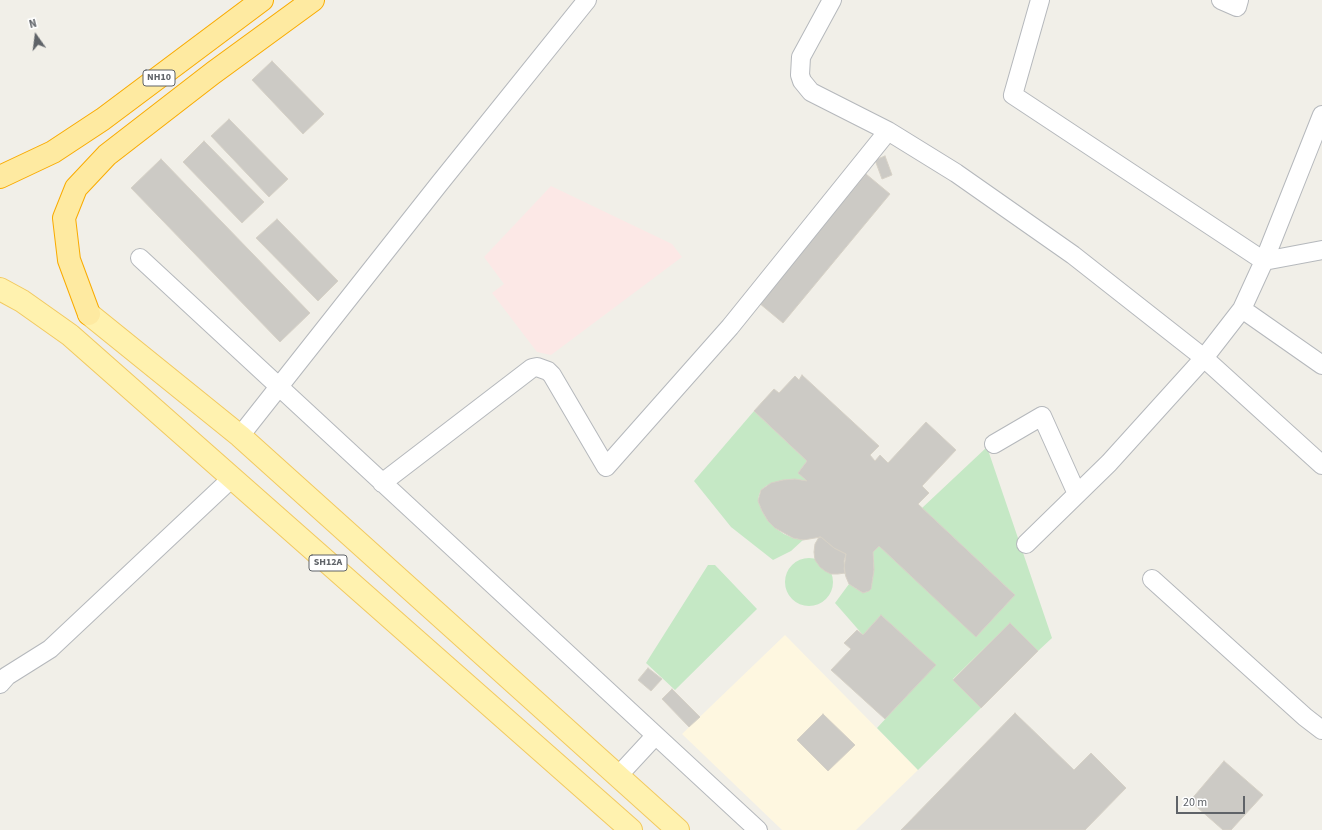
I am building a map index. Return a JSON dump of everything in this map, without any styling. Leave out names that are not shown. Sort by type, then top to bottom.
[{"type":"highway","name":"NH10","points":[[0,177],[53,152],[103,119],[262,0]]},
{"type":"highway","points":[[89,314],[68,260],[64,218],[76,188],[107,155],[213,73],[314,0]]},
{"type":"main road","name":"SH12A","points":[[0,289],[22,301],[70,335],[631,830]]},
{"type":"main road","points":[[89,314],[240,436],[678,830]]},
{"type":"main road","points":[[597,800],[618,776]]},
{"type":"street","points":[[240,436],[587,0]]},
{"type":"street","points":[[832,0],[801,57],[800,75],[802,81],[810,92],[888,131],[956,173],[1073,255],[1204,358],[1322,465]]},
{"type":"street","points":[[1040,0],[1013,95],[1264,261],[1322,250]]},
{"type":"street","points":[[1221,0],[1237,6],[1239,0]]},
{"type":"street","points":[[1026,544],[1109,463],[1204,358],[1242,310],[1264,261],[1322,115]]},
{"type":"street","points":[[382,483],[532,368],[537,367],[548,371],[552,375],[606,467],[730,327],[888,131]]},
{"type":"street","points":[[140,258],[758,830]]},
{"type":"street","points":[[1242,310],[1322,365]]},
{"type":"street","points":[[994,444],[1042,416],[1077,494]]},
{"type":"street","points":[[2,678],[50,649],[232,478]]},
{"type":"street","points":[[1152,579],[1305,717],[1322,730]]},
{"type":"street","points":[[618,776],[655,736]]},
{"type":"shaded area","points":[[551,186],[672,244],[682,257],[551,355],[537,352],[492,293],[504,284],[484,257]]},
{"type":"shaded area","points":[[785,635],[918,770],[856,830],[782,830],[682,734]]},
{"type":"green space","points":[[754,411],[807,461],[798,473],[807,481],[795,479],[783,480],[766,486],[761,490],[759,495],[758,501],[768,521],[784,534],[803,540],[791,551],[773,560],[731,527],[694,481]]},
{"type":"green space","points":[[987,447],[1052,638],[1038,651],[1010,623],[953,679],[981,708],[918,770],[877,728],[935,665],[881,615],[863,635],[835,603],[849,584],[863,593],[871,589],[874,570],[873,552],[879,546],[977,636],[1015,595],[922,508]]},
{"type":"green space","points":[[809,558],[818,560],[826,565],[831,573],[833,582],[831,591],[826,599],[818,604],[809,606],[800,604],[792,599],[787,591],[785,582],[787,573],[792,565],[800,560]]},
{"type":"green space","points":[[708,565],[715,565],[757,609],[675,690],[646,663]]},
{"type":"building","points":[[272,61],[324,114],[303,134],[252,80]]},
{"type":"building","points":[[229,119],[288,179],[269,197],[211,136]]},
{"type":"building","points":[[204,141],[264,202],[242,223],[183,162]]},
{"type":"building","points":[[885,156],[892,175],[882,179],[875,160]]},
{"type":"building","points":[[161,159],[310,313],[280,342],[131,188]]},
{"type":"building","points":[[866,174],[890,194],[783,323],[759,303]]},
{"type":"building","points":[[277,219],[338,281],[318,301],[256,238]]},
{"type":"building","points":[[802,375],[879,446],[870,455],[875,461],[880,455],[888,463],[926,422],[956,450],[922,486],[929,493],[918,504],[1015,595],[976,637],[879,546],[873,552],[874,570],[871,589],[863,593],[849,584],[844,569],[846,554],[834,548],[821,537],[803,540],[793,538],[775,528],[768,521],[758,501],[761,490],[771,483],[783,480],[795,479],[807,481],[798,473],[807,461],[754,411],[774,389],[779,393],[795,376],[799,380]]},
{"type":"building","points":[[819,537],[834,548],[846,554],[844,561],[845,573],[831,574],[820,567],[815,560],[814,552],[815,544]]},
{"type":"building","points":[[881,615],[936,665],[885,719],[831,670],[851,649],[844,643],[857,630],[863,635]]},
{"type":"building","points":[[1010,623],[1038,651],[981,708],[953,680]]},
{"type":"building","points":[[648,668],[662,679],[651,691],[638,680]]},
{"type":"building","points":[[672,689],[700,717],[689,727],[662,699]]},
{"type":"building","points":[[1015,713],[1074,770],[1091,753],[1126,788],[1085,830],[901,830]]},
{"type":"building","points":[[823,714],[855,745],[828,771],[797,740]]},
{"type":"building","points":[[1224,761],[1263,795],[1231,830],[1223,830],[1190,801]]}]
